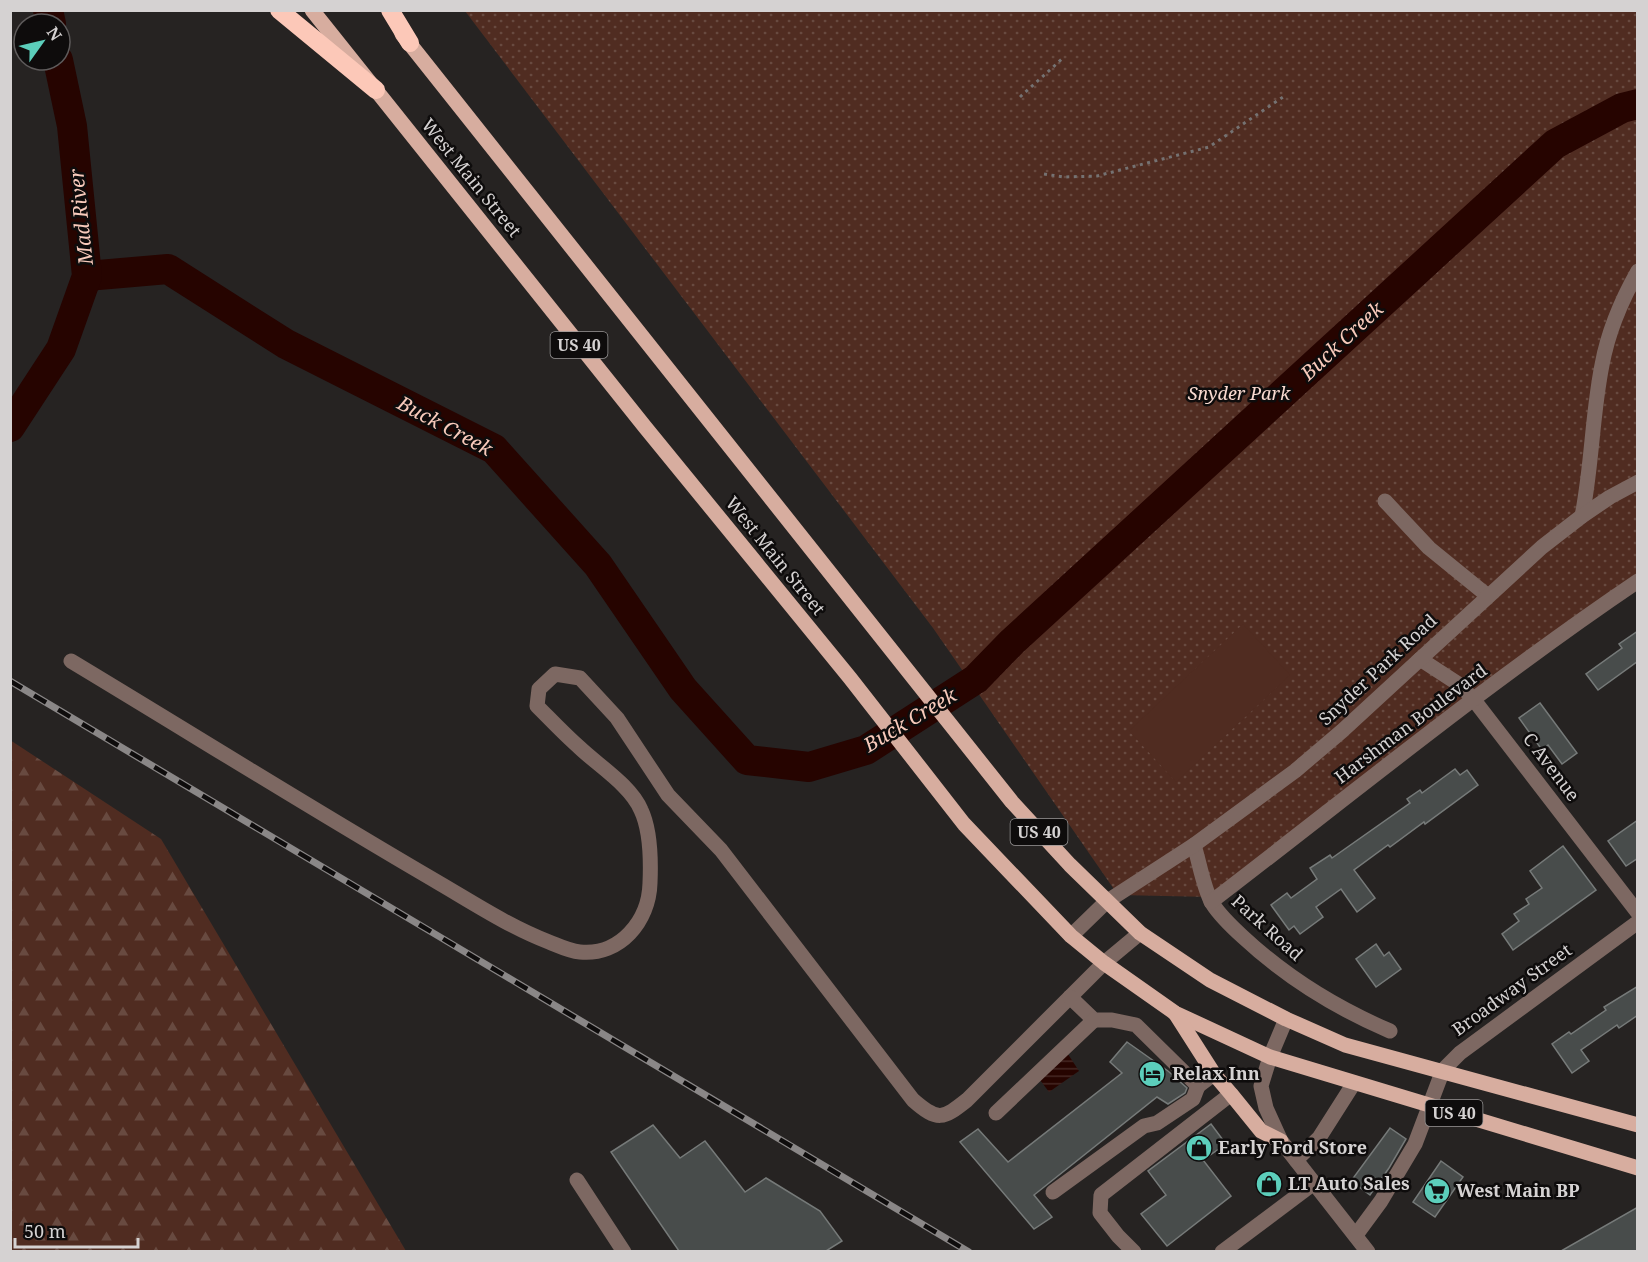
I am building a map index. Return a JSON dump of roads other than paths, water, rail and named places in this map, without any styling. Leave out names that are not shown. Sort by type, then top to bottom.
[{"type":"highway","points":[[279,10],[376,90]]},
{"type":"highway","points":[[390,10],[410,43]]},
{"type":"main road","name":"West Main Street","points":[[312,10],[645,427],[850,678],[970,831],[1071,936],[1104,963],[1175,1013],[1270,1057]]},
{"type":"main road","name":"West Main Street","points":[[384,10],[1012,802],[1106,902],[1140,933],[1210,980],[1286,1020]]},
{"type":"main road","points":[[1175,1013],[1214,1074],[1261,1131],[1281,1141]]},
{"type":"main road","name":"US 40","points":[[1286,1020],[1345,1045],[1638,1125]]},
{"type":"main road","name":"US 40","points":[[1270,1057],[1638,1168]]},
{"type":"street","points":[[1582,516],[1588,486],[1602,364],[1612,326],[1624,296],[1638,271]]},
{"type":"street","name":"Snyder Park Road","points":[[1194,845],[1295,771],[1342,732],[1542,547],[1610,497],[1638,482]]},
{"type":"street","points":[[1385,501],[1429,548],[1488,596]]},
{"type":"street","name":"Harshman Boulevard","points":[[1211,902],[1474,700],[1638,581]]},
{"type":"street","name":"C Avenue","points":[[1420,658],[1460,685],[1474,700],[1638,913]]},
{"type":"street","points":[[71,661],[392,856],[512,925],[564,948],[580,952],[614,946],[637,926],[645,910],[650,889],[651,869],[647,829],[641,810],[633,798],[537,706],[539,690],[555,674],[580,678],[617,718],[668,795],[721,850],[913,1100],[933,1114],[943,1116],[968,1100],[1104,963],[1140,933]]},
{"type":"street","points":[[1071,936],[1106,902],[1194,845]]},
{"type":"street","name":"Park Road","points":[[1194,845],[1211,902],[1228,923],[1296,980],[1331,1002],[1390,1031]]},
{"type":"street","name":"Broadway Street","points":[[1356,1235],[1381,1201],[1415,1144],[1443,1070],[1460,1053],[1638,922]]},
{"type":"street","points":[[1070,997],[1094,1020]]},
{"type":"street","points":[[996,1113],[1094,1020],[1136,1024],[1198,1086]]},
{"type":"street","points":[[1286,1020],[1270,1057],[1261,1086],[1266,1108],[1281,1141],[1368,1251]]},
{"type":"street","points":[[1053,1192],[1144,1126],[1157,1123],[1194,1099],[1198,1086],[1214,1074]]},
{"type":"street","points":[[1296,1160],[1319,1138],[1354,1083]]},
{"type":"street","points":[[1134,1251],[1118,1236],[1100,1213],[1101,1195],[1231,1094]]},
{"type":"street","points":[[577,1180],[624,1251]]},
{"type":"street","points":[[1222,1251],[1314,1183]]},
{"type":"waterway","name":"Mad River","points":[[10,427],[61,349],[87,276],[72,126],[61,72]]},
{"type":"waterway","name":"Buck Creek","points":[[87,276],[168,269],[286,344],[494,449],[598,565],[683,689],[747,760],[809,767],[866,750],[976,679],[1012,642],[1555,144],[1622,108],[1638,104]]},
{"type":"railway","points":[[10,681],[969,1252]]},
{"type":"place","name":"Relax Inn","points":[[1152,1074]]},
{"type":"place","name":"Early Ford Store","points":[[1199,1148]]},
{"type":"place","name":"LT Auto Sales","points":[[1269,1184]]},
{"type":"place","name":"West Main BP","points":[[1437,1191]]},
{"type":"park label","name":"Snyder Park","points":[[1239,394]]}]
